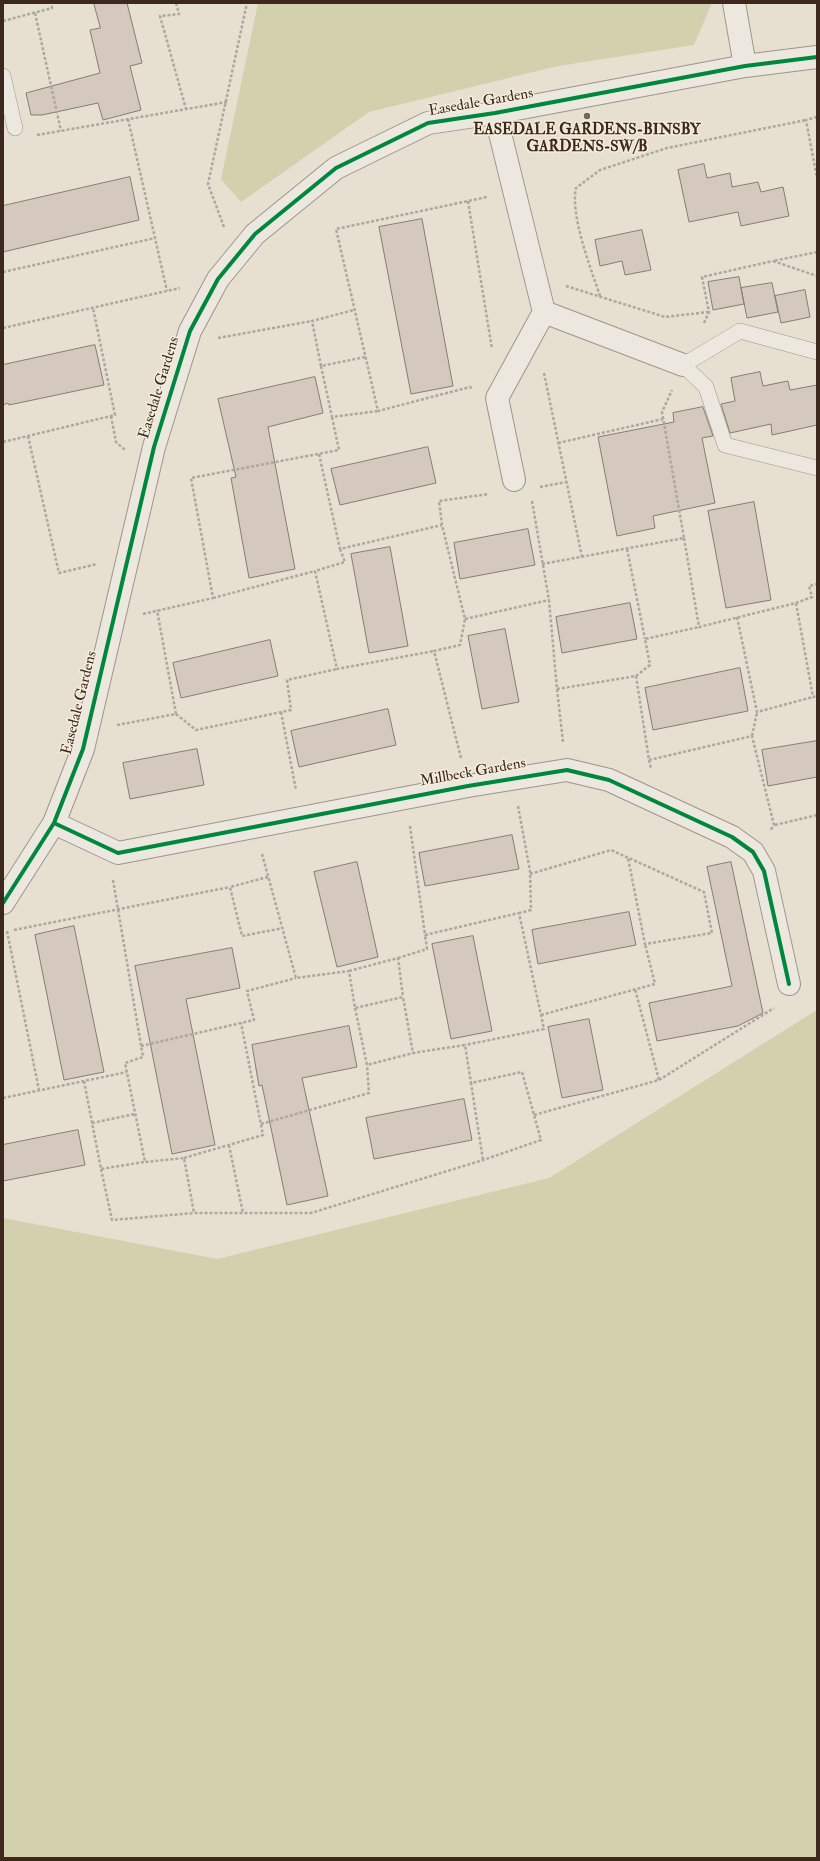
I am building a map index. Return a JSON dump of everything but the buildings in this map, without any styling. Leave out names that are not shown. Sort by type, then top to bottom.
[{"type":"street","points":[[734,3],[745,66]]},
{"type":"street","name":"Easedale Gardens","points":[[3,904],[54,823],[82,749],[154,447],[190,331],[218,279],[255,234],[336,168],[428,123],[495,113],[745,66],[817,57]]},
{"type":"street","points":[[495,113],[535,276],[539,321],[497,398],[519,486]]},
{"type":"street","points":[[539,321],[683,365]]},
{"type":"street","name":"Millbeck Gardens","points":[[54,823],[118,853],[468,786],[567,770],[609,780],[658,805],[732,837],[753,852],[764,871],[789,984]]},
{"type":"lane","points":[[3,76],[15,128]]},
{"type":"lane","points":[[817,352],[740,331],[683,365],[706,387],[725,445],[817,468]]},
{"type":"path","points":[[3,21],[52,8],[51,3]]},
{"type":"path","points":[[176,3],[179,14],[160,16],[186,109]]},
{"type":"path","points":[[236,258],[208,184],[247,3]]},
{"type":"path","points":[[35,13],[61,130]]},
{"type":"path","points":[[32,136],[226,102]]},
{"type":"path","points":[[600,296],[576,216],[574,198],[576,188],[600,170],[667,148],[817,117]]},
{"type":"path","points":[[128,119],[167,291]]},
{"type":"path","points":[[806,120],[817,178]]},
{"type":"path","points":[[378,411],[336,228],[515,192]]},
{"type":"path","points":[[468,201],[492,350]]},
{"type":"path","points":[[3,272],[155,238]]},
{"type":"path","points":[[702,325],[709,312],[702,277],[817,252]]},
{"type":"path","points":[[773,261],[817,276]]},
{"type":"path","points":[[535,276],[665,317],[709,312]]},
{"type":"path","points":[[3,328],[218,279]]},
{"type":"path","points":[[3,442],[115,415],[93,308]]},
{"type":"path","points":[[186,343],[312,321],[354,310]]},
{"type":"path","points":[[212,598],[191,478],[339,450],[312,321]]},
{"type":"path","points":[[539,321],[558,443],[582,557]]},
{"type":"path","points":[[321,366],[365,357]]},
{"type":"path","points":[[683,365],[662,412],[699,627]]},
{"type":"path","points":[[470,387],[474,381]]},
{"type":"path","points":[[332,417],[378,411],[470,387],[497,398]]},
{"type":"path","points":[[111,416],[116,442]]},
{"type":"path","points":[[558,443],[663,419]]},
{"type":"path","points":[[28,436],[59,573],[128,557]]},
{"type":"path","points":[[113,620],[212,598],[345,562],[340,549],[319,454]]},
{"type":"path","points":[[157,610],[176,714],[196,730],[291,710],[287,680],[434,651],[460,644],[465,619],[442,525],[439,501],[519,486],[566,482]]},
{"type":"path","points":[[519,486],[542,564],[549,600],[556,689],[567,770]]},
{"type":"path","points":[[340,549],[442,525]]},
{"type":"path","points":[[542,564],[684,538]]},
{"type":"path","points":[[556,689],[636,676],[650,665],[627,549]]},
{"type":"path","points":[[315,571],[337,669]]},
{"type":"path","points":[[645,639],[796,603],[812,597],[810,586],[817,584]]},
{"type":"path","points":[[465,619],[549,600]]},
{"type":"path","points":[[796,603],[813,697]]},
{"type":"path","points":[[737,618],[757,712],[752,736],[774,825]]},
{"type":"path","points":[[434,651],[468,786]]},
{"type":"path","points":[[636,676],[649,760],[752,736]]},
{"type":"path","points":[[757,712],[817,696]]},
{"type":"path","points":[[281,712],[302,818]]},
{"type":"path","points":[[87,731],[176,714]]},
{"type":"path","points":[[425,935],[531,910],[530,874],[512,778]]},
{"type":"path","points":[[141,1046],[254,1020],[247,991],[296,978],[349,971],[427,949],[406,798]]},
{"type":"path","points":[[753,852],[774,825],[817,815]]},
{"type":"path","points":[[254,827],[296,978]]},
{"type":"path","points":[[108,849],[143,1057],[125,1063],[144,1162]]},
{"type":"path","points":[[530,874],[611,850],[704,892],[712,933],[645,944]]},
{"type":"path","points":[[541,1015],[655,984],[645,944],[628,858]]},
{"type":"path","points":[[7,931],[230,887],[268,876]]},
{"type":"path","points":[[230,887],[242,936],[283,928]]},
{"type":"path","points":[[367,1065],[413,1053],[465,1045],[544,1028],[519,913]]},
{"type":"path","points":[[5,925],[38,1090]]},
{"type":"path","points":[[398,958],[413,1053]]},
{"type":"path","points":[[261,1124],[369,1093],[367,1065],[349,971]]},
{"type":"path","points":[[635,989],[659,1080]]},
{"type":"path","points":[[355,1008],[403,997]]},
{"type":"path","points":[[534,1115],[659,1080],[777,1006]]},
{"type":"path","points":[[101,1169],[144,1162],[184,1158],[263,1136],[241,1023]]},
{"type":"path","points":[[465,1045],[483,1160]]},
{"type":"path","points":[[3,1098],[127,1072]]},
{"type":"path","points":[[84,1081],[112,1220],[194,1213],[311,1213],[483,1160],[541,1140],[522,1072],[471,1083]]},
{"type":"path","points":[[92,1123],[135,1114]]},
{"type":"path","points":[[229,1145],[243,1213]]},
{"type":"path","points":[[184,1158],[194,1213]]},
{"type":"shaded area","points":[[258,3],[712,3],[694,45],[558,66],[369,112],[241,202],[221,179]]},
{"type":"shaded area","points":[[817,1010],[817,1858],[3,1858],[3,1218],[217,1259],[549,1178]]},
{"type":"cycle path","points":[[3,903],[54,823],[83,749],[154,447],[190,331],[218,279],[255,234],[336,168],[428,123],[495,113],[745,66],[817,57]]},
{"type":"cycle path","points":[[54,823],[118,853],[468,786],[567,770],[609,780],[732,837],[753,852],[764,871],[789,984]]},
{"type":"place","name":"EASEDALE GARDENS-BINSBY GARDENS-SW/B","points":[[587,116]]}]
